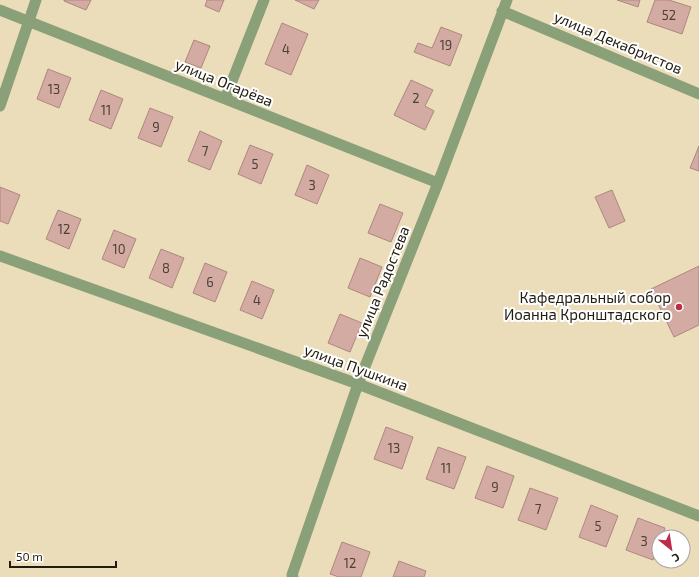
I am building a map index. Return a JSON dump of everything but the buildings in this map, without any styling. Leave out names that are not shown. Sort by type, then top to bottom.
[{"type":"street","points":[[0,106],[36,0]]},
{"type":"street","points":[[225,99],[264,0]]},
{"type":"street","name":"улица Радостева","points":[[293,577],[292,575],[358,384],[438,183],[507,0]]},
{"type":"street","name":"улица Огарёва","points":[[0,10],[438,183]]},
{"type":"street","name":"улица Декабристов","points":[[502,11],[699,94]]},
{"type":"street","name":"улица Пушкина","points":[[0,256],[358,384],[699,516]]},
{"type":"place","name":"Кафедральный собор Иоанна Кронштадского","points":[[679,307]]}]
